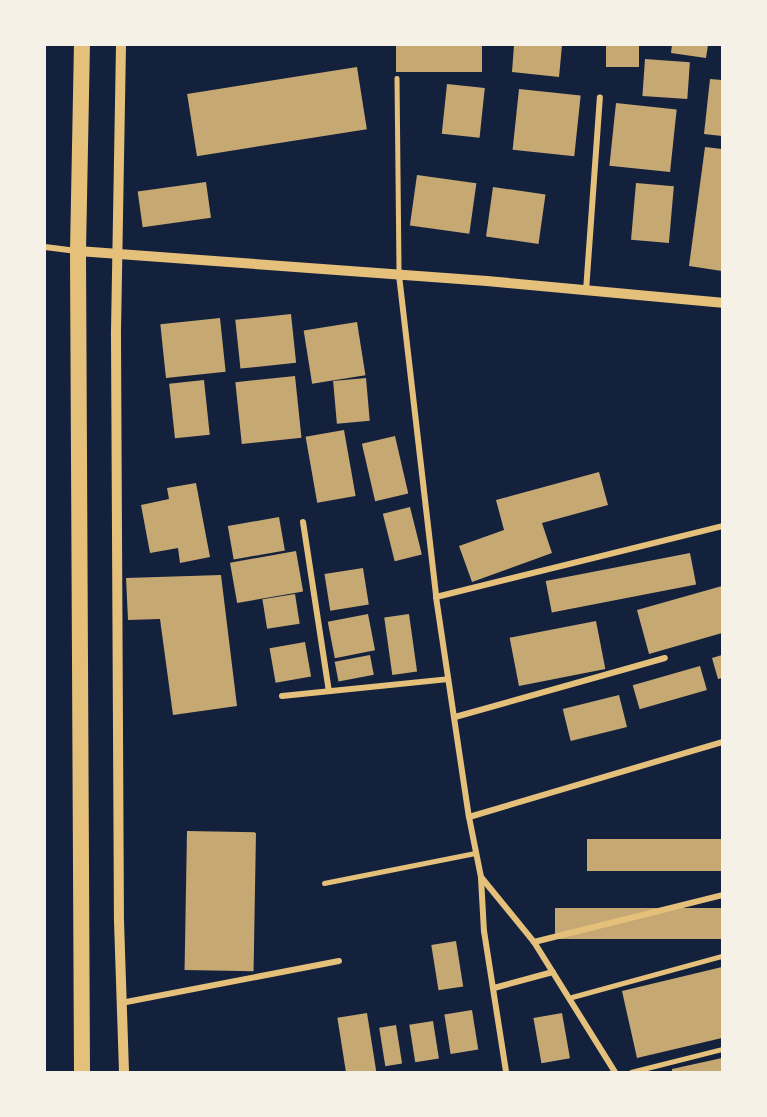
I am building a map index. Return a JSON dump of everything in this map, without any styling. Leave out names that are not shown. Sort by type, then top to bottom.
[{"type":"highway","points":[[82,45],[78,251],[82,1072]]},
{"type":"street","points":[[121,45],[117,255],[121,1003],[124,1072]]},
{"type":"street","points":[[586,291],[600,98]]},
{"type":"street","points":[[45,247],[117,255],[399,275],[722,303]]},
{"type":"street","points":[[399,275],[436,597],[469,817],[482,877],[484,931],[506,1072]]},
{"type":"street","points":[[303,522],[329,691]]},
{"type":"street","points":[[436,597],[722,526]]},
{"type":"street","points":[[455,717],[665,658]]},
{"type":"street","points":[[282,696],[448,679]]},
{"type":"street","points":[[469,817],[722,742]]},
{"type":"street","points":[[482,877],[534,942],[572,997],[615,1072]]},
{"type":"street","points":[[534,942],[722,895]]},
{"type":"street","points":[[121,1003],[339,962]]},
{"type":"street","points":[[494,988],[554,972]]},
{"type":"lane","points":[[397,78],[399,275]]},
{"type":"lane","points":[[324,883],[476,853]]},
{"type":"lane","points":[[572,997],[722,956]]},
{"type":"lane","points":[[631,1072],[722,1049]]},
{"type":"building","points":[[396,45],[482,45],[482,72],[396,72]]},
{"type":"building","points":[[514,45],[562,45],[559,77],[512,72]]},
{"type":"building","points":[[606,45],[639,45],[639,67],[606,67]]},
{"type":"building","points":[[672,45],[708,45],[706,58],[671,53]]},
{"type":"building","points":[[645,59],[690,62],[687,99],[642,96]]},
{"type":"building","points":[[357,67],[367,129],[197,156],[187,94]]},
{"type":"building","points":[[710,79],[722,80],[722,136],[704,134]]},
{"type":"building","points":[[447,84],[485,88],[480,138],[442,134]]},
{"type":"building","points":[[519,89],[581,95],[574,156],[513,150]]},
{"type":"building","points":[[616,103],[677,109],[670,172],[609,166]]},
{"type":"building","points":[[705,147],[722,149],[722,271],[689,266]]},
{"type":"building","points":[[417,175],[476,183],[469,234],[410,226]]},
{"type":"building","points":[[206,182],[211,218],[143,227],[138,192]]},
{"type":"building","points":[[636,183],[674,186],[669,243],[631,240]]},
{"type":"building","points":[[493,187],[545,194],[539,244],[486,237]]},
{"type":"building","points":[[291,314],[296,363],[240,369],[235,320]]},
{"type":"building","points":[[220,318],[226,372],[166,378],[160,324]]},
{"type":"building","points":[[357,322],[365,375],[312,384],[304,330]]},
{"type":"building","points":[[295,376],[301,438],[242,444],[235,382]]},
{"type":"building","points":[[366,378],[370,421],[337,424],[333,381]]},
{"type":"building","points":[[204,380],[210,435],[175,438],[169,384]]},
{"type":"building","points":[[344,430],[356,496],[317,503],[306,437]]},
{"type":"building","points":[[395,436],[408,493],[375,501],[362,444]]},
{"type":"building","points":[[599,472],[608,505],[542,523],[552,553],[472,582],[459,546],[504,530],[496,500]]},
{"type":"building","points":[[196,483],[210,557],[180,563],[178,548],[150,553],[141,505],[169,499],[167,488]]},
{"type":"building","points":[[410,507],[422,555],[395,561],[383,514]]},
{"type":"building","points":[[279,517],[285,550],[234,560],[228,526]]},
{"type":"building","points":[[296,551],[303,591],[237,603],[230,563]]},
{"type":"building","points":[[690,553],[696,584],[552,612],[546,581]]},
{"type":"building","points":[[363,568],[369,605],[330,611],[324,574]]},
{"type":"building","points":[[221,575],[237,706],[173,715],[160,619],[128,620],[126,578]]},
{"type":"building","points":[[722,586],[722,633],[649,654],[637,610]]},
{"type":"building","points":[[295,594],[300,624],[267,629],[262,599]]},
{"type":"building","points":[[368,614],[375,650],[335,658],[328,622]]},
{"type":"building","points":[[409,614],[417,671],[392,675],[384,617]]},
{"type":"building","points":[[596,621],[605,669],[519,686],[510,638]]},
{"type":"building","points":[[305,642],[311,676],[276,683],[270,648]]},
{"type":"building","points":[[370,655],[374,675],[338,682],[335,662]]},
{"type":"building","points":[[722,655],[722,678],[718,679],[712,658]]},
{"type":"building","points":[[700,666],[707,690],[640,709],[633,685]]},
{"type":"building","points":[[619,695],[627,727],[571,741],[563,709]]},
{"type":"building","points":[[187,831],[256,832],[254,971],[185,970]]},
{"type":"building","points":[[587,839],[722,839],[722,871],[587,871]]},
{"type":"building","points":[[555,908],[722,908],[722,939],[555,939]]},
{"type":"building","points":[[456,941],[463,986],[439,990],[431,945]]},
{"type":"building","points":[[722,967],[722,1038],[637,1058],[622,991]]},
{"type":"building","points":[[472,1010],[478,1050],[451,1054],[444,1014]]},
{"type":"building","points":[[367,1013],[376,1071],[346,1072],[337,1018]]},
{"type":"building","points":[[562,1013],[570,1058],[541,1063],[533,1018]]},
{"type":"building","points":[[433,1021],[439,1059],[415,1062],[409,1025]]},
{"type":"building","points":[[396,1025],[402,1064],[385,1066],[379,1028]]},
{"type":"building","points":[[722,1058],[722,1072],[672,1072],[672,1069]]}]
